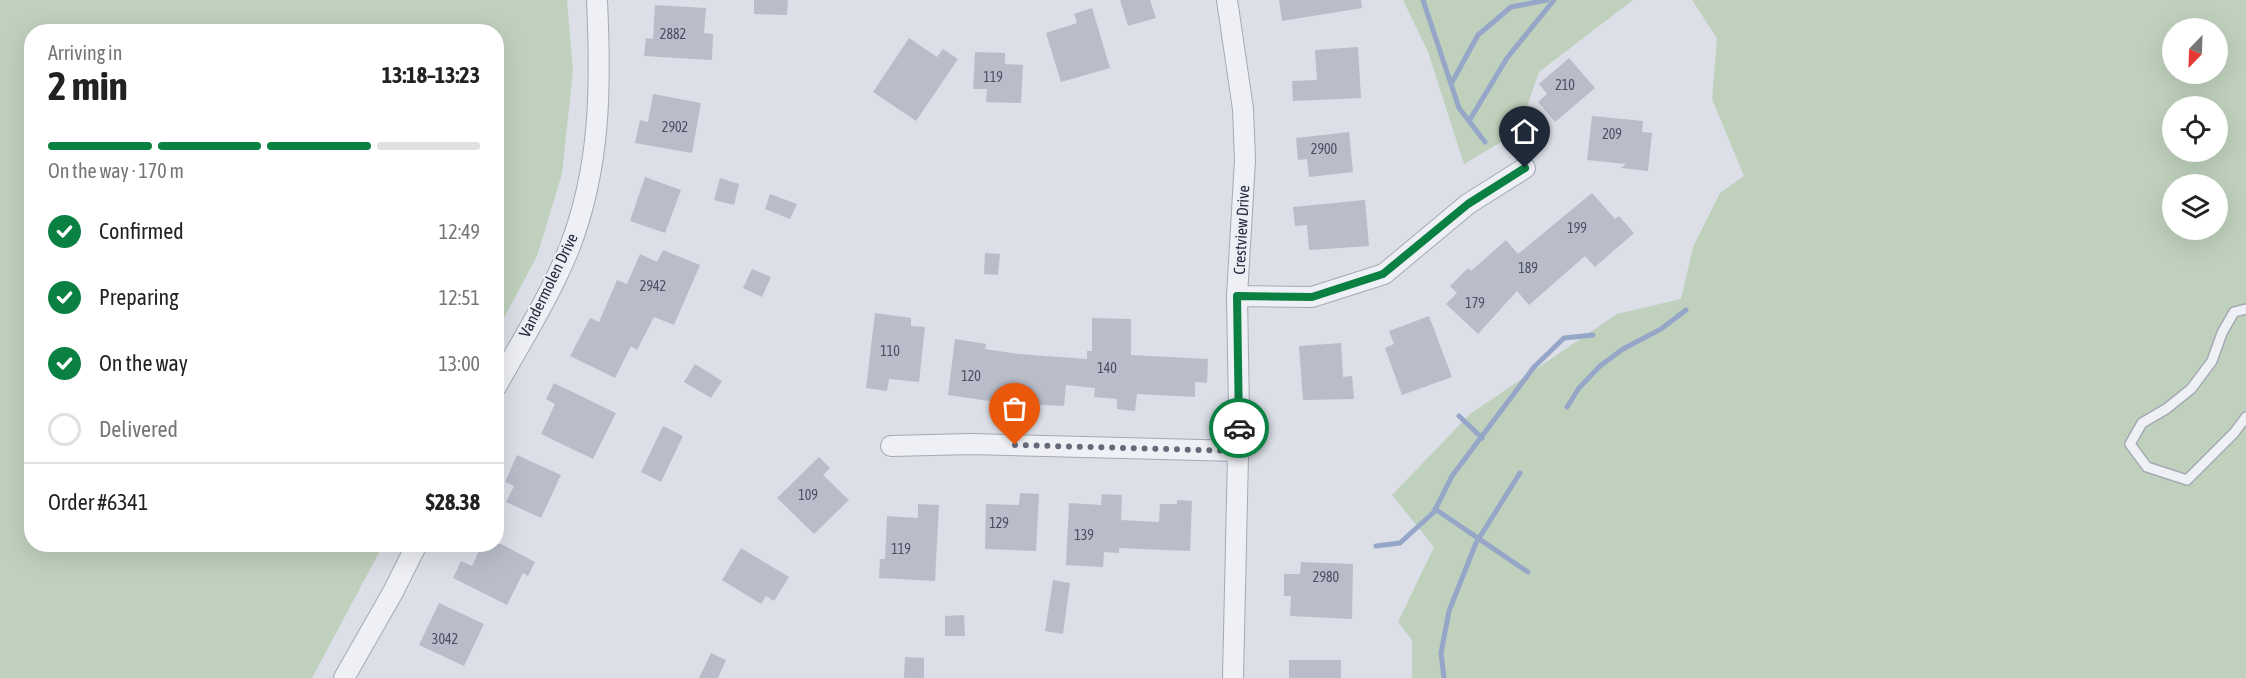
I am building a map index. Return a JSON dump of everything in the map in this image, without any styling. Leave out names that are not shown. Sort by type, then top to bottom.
[{"type":"street","name":"Vandermolen Drive","points":[[504,372],[569,249],[586,196],[597,135],[600,67],[597,0]]},
{"type":"street","name":"Crestview Drive","points":[[1227,0],[1243,119],[1245,160],[1237,296],[1238,451],[1233,678]]},
{"type":"street","points":[[1237,296],[1312,297],[1383,274],[1468,204],[1525,168]]},
{"type":"street","points":[[891,446],[971,444],[1238,451]]},
{"type":"street","points":[[344,678],[413,552]]},
{"type":"lane","points":[[2246,309],[2234,312],[2222,333],[2212,361],[2191,389],[2166,409],[2142,423],[2130,444],[2147,467],[2187,480],[2234,433],[2246,417]]},
{"type":"green space","points":[[0,0],[567,0],[573,70],[562,174],[537,256],[504,318],[504,24],[24,24],[24,552],[379,552],[312,678],[0,678]]},
{"type":"green space","points":[[1403,0],[1633,0],[1539,72],[1518,132],[1464,164],[1428,52]]},
{"type":"green space","points":[[1692,0],[2246,0],[2246,678],[1412,678],[1412,640],[1398,622],[1434,547],[1392,495],[1470,414],[1617,314],[1681,299],[1693,247],[1720,193],[1744,176],[1712,99],[1717,38]]},
{"type":"building","points":[[754,0],[788,0],[787,15],[754,14]]},
{"type":"building","points":[[1120,0],[1150,0],[1156,18],[1128,26]]},
{"type":"building","points":[[1279,0],[1361,0],[1362,8],[1282,21]]},
{"type":"building","points":[[655,5],[706,8],[704,33],[713,34],[712,60],[644,56],[646,38],[653,39]]},
{"type":"building","points":[[1092,8],[1110,68],[1061,82],[1046,33],[1077,23],[1074,14]]},
{"type":"building","points":[[909,38],[937,57],[943,49],[958,59],[916,121],[873,92]]},
{"type":"building","points":[[1358,47],[1361,98],[1293,101],[1292,81],[1317,80],[1315,50]]},
{"type":"building","points":[[975,52],[1005,53],[1005,64],[1023,65],[1021,103],[986,102],[987,89],[973,89]]},
{"type":"building","points":[[1569,58],[1595,88],[1555,122],[1538,102],[1547,94],[1539,84]]},
{"type":"building","points":[[653,94],[701,103],[692,153],[635,143],[640,120],[648,122]]},
{"type":"building","points":[[1592,116],[1643,121],[1642,132],[1652,133],[1648,171],[1621,168],[1626,164],[1587,160]]},
{"type":"building","points":[[1349,132],[1353,172],[1309,177],[1307,159],[1298,160],[1296,138]]},
{"type":"building","points":[[645,177],[681,190],[665,233],[630,221]]},
{"type":"building","points":[[720,178],[739,184],[734,205],[714,200]]},
{"type":"building","points":[[1592,193],[1615,219],[1619,216],[1634,233],[1595,267],[1585,256],[1529,305],[1517,291],[1478,334],[1446,304],[1457,293],[1450,286],[1468,268],[1471,271],[1506,240],[1518,254]]},
{"type":"building","points":[[770,194],[797,204],[790,219],[765,209]]},
{"type":"building","points":[[1365,200],[1369,246],[1309,250],[1307,225],[1295,226],[1293,207]]},
{"type":"building","points":[[663,250],[700,265],[674,325],[654,317],[637,350],[631,346],[615,378],[570,356],[590,318],[599,322],[617,280],[627,284],[640,254],[657,262]]},
{"type":"building","points":[[985,253],[1000,254],[998,275],[984,274]]},
{"type":"building","points":[[752,269],[771,277],[762,297],[743,288]]},
{"type":"building","points":[[875,313],[911,318],[911,326],[925,327],[919,382],[889,379],[887,391],[866,388]]},
{"type":"building","points":[[1429,316],[1452,377],[1402,395],[1385,348],[1394,344],[1389,331]]},
{"type":"building","points":[[1092,318],[1131,319],[1131,355],[1208,359],[1207,383],[1195,382],[1195,397],[1137,394],[1135,411],[1117,409],[1117,399],[1094,397],[1095,388],[1066,385],[1064,406],[996,402],[948,395],[955,339],[986,344],[985,349],[1018,354],[1087,359],[1087,351],[1092,351]]},
{"type":"building","points":[[1341,343],[1343,377],[1352,376],[1354,399],[1303,400],[1299,346]]},
{"type":"building","points":[[695,364],[722,381],[711,398],[684,382]]},
{"type":"building","points":[[554,383],[616,413],[593,459],[541,434],[555,404],[546,399]]},
{"type":"building","points":[[663,426],[683,436],[661,482],[641,472]]},
{"type":"building","points":[[517,455],[561,475],[541,518],[506,502],[514,486],[505,482]]},
{"type":"building","points":[[819,457],[830,468],[823,475],[849,500],[814,534],[777,498]]},
{"type":"building","points":[[1020,493],[1039,494],[1036,551],[985,549],[986,504],[1019,505]]},
{"type":"building","points":[[1102,494],[1122,495],[1121,520],[1159,522],[1160,504],[1177,504],[1177,500],[1192,501],[1190,551],[1119,548],[1119,553],[1104,552],[1103,567],[1066,565],[1069,503],[1101,505]]},
{"type":"building","points":[[918,504],[939,505],[935,581],[879,578],[880,559],[885,559],[887,516],[918,518]]},
{"type":"building","points":[[504,546],[535,562],[528,576],[523,573],[507,605],[453,578],[461,561],[472,566],[478,552],[504,552]]},
{"type":"building","points":[[741,548],[789,577],[774,601],[766,596],[761,604],[722,580]]},
{"type":"building","points":[[1301,562],[1353,564],[1352,619],[1290,616],[1291,596],[1284,596],[1284,574],[1300,574]]},
{"type":"building","points":[[1053,580],[1070,583],[1063,634],[1045,631]]},
{"type":"building","points":[[439,603],[484,624],[464,666],[419,645]]},
{"type":"building","points":[[964,615],[965,636],[945,636],[945,616]]},
{"type":"building","points":[[711,653],[726,660],[718,678],[699,678]]},
{"type":"building","points":[[905,657],[924,658],[924,678],[904,678]]},
{"type":"building","points":[[1289,660],[1341,660],[1341,678],[1289,678]]},
{"type":"waterway","points":[[1423,0],[1451,84]]},
{"type":"waterway","points":[[1485,142],[1459,108],[1451,84],[1478,35],[1511,7],[1547,0]]},
{"type":"waterway","points":[[1469,121],[1507,58],[1554,0]]},
{"type":"waterway","points":[[1567,407],[1579,388],[1600,366],[1623,349],[1661,329],[1686,310]]},
{"type":"waterway","points":[[1376,546],[1400,543],[1434,512],[1452,476],[1534,367],[1564,338],[1593,335]]},
{"type":"waterway","points":[[1459,416],[1482,438]]},
{"type":"waterway","points":[[1444,678],[1441,653],[1449,611],[1476,543],[1520,473]]},
{"type":"waterway","points":[[1435,509],[1528,572]]},
{"type":"way so far","points":[[1015,445],[1238,451],[1239,428]]},
{"type":"route","points":[[1239,428],[1237,296],[1312,297],[1383,274],[1468,204],[1525,168]]}]
